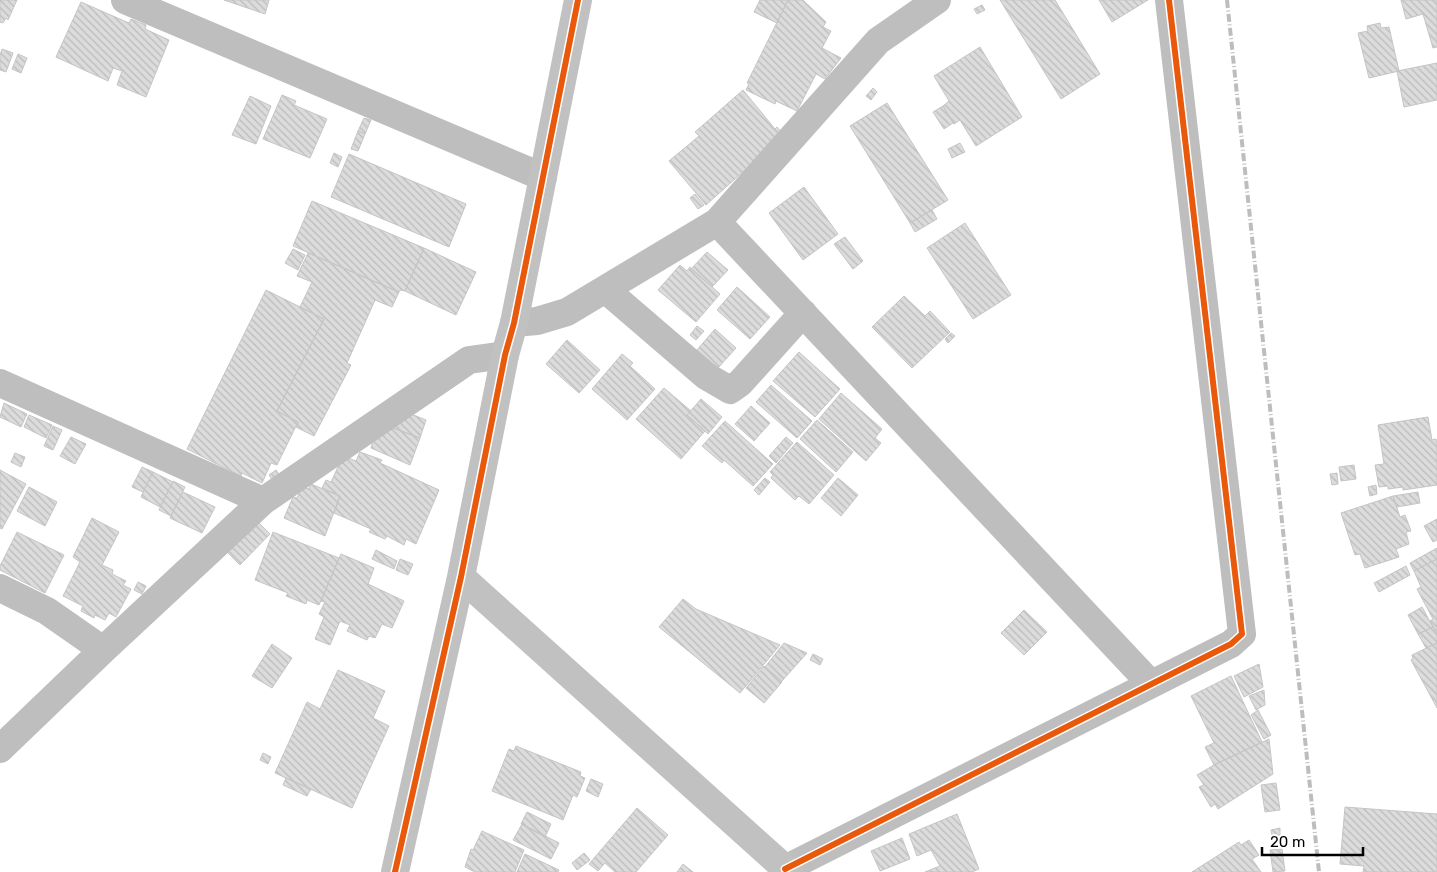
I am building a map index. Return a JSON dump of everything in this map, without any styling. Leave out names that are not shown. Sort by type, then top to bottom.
[{"type":"street","points":[[125,0],[543,177]]},
{"type":"street","points":[[395,872],[462,578],[505,355],[514,323],[578,0]]},
{"type":"street","points":[[514,323],[537,321],[567,312],[716,222],[878,41],[937,0]]},
{"type":"street","points":[[462,578],[787,870],[1231,644],[1242,634],[1169,0]]},
{"type":"street","points":[[716,222],[1151,684]]},
{"type":"street","points":[[606,290],[706,376],[730,390],[740,383],[803,313]]},
{"type":"street","points":[[0,749],[263,501],[469,360],[505,355]]},
{"type":"street","points":[[0,383],[263,501]]},
{"type":"street","points":[[0,588],[48,611],[103,650]]},
{"type":"building","points":[[0,0],[17,0],[8,20],[6,18],[3,23],[0,22]]},
{"type":"building","points":[[224,0],[269,0],[265,14]]},
{"type":"building","points":[[760,0],[788,0],[777,23],[754,12]]},
{"type":"building","points":[[788,0],[803,0],[826,22],[823,27],[831,31],[822,48],[841,58],[825,79],[816,74],[797,111],[776,101],[775,104],[746,90],[749,84],[747,83]]},
{"type":"building","points":[[1000,0],[1055,0],[1100,74],[1061,99]]},
{"type":"building","points":[[1099,0],[1148,0],[1112,22]]},
{"type":"building","points":[[1401,0],[1437,0],[1437,47],[1433,48],[1423,14],[1406,19]]},
{"type":"building","points":[[81,2],[129,23],[131,19],[146,25],[145,29],[169,40],[146,97],[117,85],[122,71],[113,68],[108,81],[56,57]]},
{"type":"building","points":[[982,5],[985,10],[977,14],[974,9]]},
{"type":"building","points":[[1380,23],[1381,28],[1389,27],[1399,71],[1369,78],[1358,33],[1368,31],[1367,26]]},
{"type":"building","points":[[980,47],[1022,117],[976,146],[960,120],[954,124],[943,106],[949,101],[934,76]]},
{"type":"building","points":[[2,49],[13,53],[6,72],[0,70]]},
{"type":"building","points":[[18,54],[27,58],[21,73],[12,69]]},
{"type":"building","points":[[1437,63],[1437,100],[1404,107],[1397,71]]},
{"type":"building","points":[[873,88],[877,92],[871,100],[866,96]]},
{"type":"building","points":[[743,90],[775,129],[777,127],[784,135],[706,205],[669,161],[699,136],[695,132]]},
{"type":"building","points":[[282,95],[296,101],[294,105],[327,119],[310,158],[263,139]]},
{"type":"building","points":[[250,96],[271,106],[256,144],[232,135]]},
{"type":"building","points":[[887,103],[948,200],[910,223],[850,126]]},
{"type":"building","points":[[943,106],[953,123],[944,129],[933,112]]},
{"type":"building","points":[[364,118],[371,120],[365,134],[358,131]]},
{"type":"building","points":[[358,131],[365,134],[358,151],[351,149]]},
{"type":"building","points":[[960,143],[965,152],[952,158],[948,149]]},
{"type":"building","points":[[334,153],[342,157],[338,167],[330,163]]},
{"type":"building","points":[[349,154],[466,204],[449,247],[331,197]]},
{"type":"building","points":[[804,187],[838,234],[803,260],[769,213]]},
{"type":"building","points":[[695,194],[704,205],[698,209],[690,198]]},
{"type":"building","points":[[312,201],[424,248],[405,291],[400,290],[399,292],[293,246]]},
{"type":"building","points":[[932,210],[937,219],[915,232],[910,223]]},
{"type":"building","points":[[965,223],[1011,295],[973,319],[927,248]]},
{"type":"building","points":[[845,237],[863,261],[853,269],[834,244]]},
{"type":"building","points":[[424,248],[476,272],[456,315],[405,291]]},
{"type":"building","points":[[293,249],[305,255],[298,270],[285,263]]},
{"type":"building","points":[[707,252],[728,270],[712,287],[691,269]]},
{"type":"building","points":[[308,253],[399,292],[392,307],[375,300],[347,363],[351,365],[314,436],[296,427],[298,422],[277,411],[324,319],[300,307],[312,282],[297,276]]},
{"type":"building","points":[[680,265],[687,271],[690,267],[720,294],[696,322],[658,290]]},
{"type":"building","points":[[737,287],[770,317],[750,339],[717,310]]},
{"type":"building","points":[[266,290],[324,319],[277,411],[298,422],[277,465],[271,463],[262,483],[242,473],[241,476],[187,449]]},
{"type":"building","points":[[904,296],[925,316],[930,311],[950,332],[912,368],[872,327]]},
{"type":"building","points":[[697,326],[704,331],[696,340],[690,335]]},
{"type":"building","points":[[715,329],[736,348],[718,368],[697,350]]},
{"type":"building","points":[[951,333],[955,336],[948,343],[945,339]]},
{"type":"building","points":[[567,340],[600,370],[579,393],[546,364]]},
{"type":"building","points":[[799,352],[840,389],[815,417],[773,381]]},
{"type":"building","points":[[622,354],[633,363],[630,366],[655,389],[627,420],[592,389]]},
{"type":"building","points":[[771,385],[812,421],[797,438],[756,402]]},
{"type":"building","points":[[664,388],[691,411],[687,415],[705,431],[681,459],[636,419]]},
{"type":"building","points":[[841,393],[882,429],[875,438],[881,443],[866,461],[819,419]]},
{"type":"building","points":[[701,399],[722,417],[708,434],[687,415]]},
{"type":"building","points":[[4,403],[27,414],[21,427],[0,417]]},
{"type":"building","points":[[751,406],[770,423],[754,441],[735,424]]},
{"type":"building","points":[[406,412],[426,420],[420,438],[385,425]]},
{"type":"building","points":[[29,415],[52,425],[46,438],[24,427]]},
{"type":"building","points":[[1428,417],[1432,440],[1436,439],[1437,445],[1437,485],[1403,490],[1403,487],[1388,489],[1388,486],[1379,487],[1375,465],[1384,464],[1378,425]]},
{"type":"building","points":[[817,420],[853,452],[836,472],[800,439]]},
{"type":"building","points":[[725,421],[773,464],[753,486],[724,460],[722,463],[702,446]]},
{"type":"building","points":[[385,425],[420,438],[410,465],[371,448],[375,433]]},
{"type":"building","points":[[53,426],[62,430],[53,450],[44,446]]},
{"type":"building","points":[[71,437],[86,444],[75,464],[60,456]]},
{"type":"building","points":[[786,437],[793,443],[776,463],[769,456]]},
{"type":"building","points":[[797,442],[834,475],[809,504],[799,496],[795,500],[771,478],[773,475],[770,472]]},
{"type":"building","points":[[360,452],[382,460],[380,463],[439,490],[416,544],[406,539],[404,545],[387,536],[385,539],[369,532],[371,529],[334,513],[340,496],[322,488],[326,480],[331,482],[343,456],[356,461]]},
{"type":"building","points":[[15,453],[25,457],[21,467],[11,462]]},
{"type":"building","points":[[1354,465],[1356,479],[1341,481],[1339,467]]},
{"type":"building","points":[[142,467],[153,472],[143,492],[132,487]]},
{"type":"building","points":[[0,470],[26,484],[2,529],[0,528]]},
{"type":"building","points":[[276,470],[280,476],[273,481],[269,475]]},
{"type":"building","points":[[153,472],[173,482],[160,507],[141,497]]},
{"type":"building","points":[[1337,473],[1338,484],[1332,485],[1330,474]]},
{"type":"building","points":[[765,478],[770,482],[759,495],[754,490]]},
{"type":"building","points":[[838,478],[858,495],[841,516],[821,498]]},
{"type":"building","points":[[173,481],[185,487],[171,516],[159,510]]},
{"type":"building","points":[[311,484],[340,496],[325,536],[284,518],[293,497],[297,498],[302,487],[309,489]]},
{"type":"building","points":[[1376,485],[1377,494],[1370,496],[1368,487]]},
{"type":"building","points":[[29,487],[57,502],[45,526],[17,511]]},
{"type":"building","points":[[183,492],[215,507],[202,533],[170,518]]},
{"type":"building","points":[[1418,492],[1420,503],[1397,507],[1393,496]]},
{"type":"building","points":[[1393,496],[1400,517],[1405,515],[1411,531],[1406,532],[1409,544],[1396,549],[1399,557],[1365,568],[1360,554],[1355,555],[1341,513]]},
{"type":"building","points":[[92,518],[119,532],[102,565],[113,570],[112,574],[126,581],[123,585],[131,589],[116,617],[109,613],[105,620],[95,615],[94,618],[81,611],[83,606],[63,596],[80,562],[73,557]]},
{"type":"building","points":[[1437,519],[1437,540],[1433,542],[1424,526]]},
{"type":"building","points":[[257,521],[270,534],[240,565],[227,552]]},
{"type":"building","points":[[17,532],[64,555],[45,593],[0,570],[0,566]]},
{"type":"building","points":[[273,532],[339,558],[319,605],[307,600],[306,604],[286,596],[288,593],[255,580]]},
{"type":"building","points":[[1437,548],[1437,559],[1414,571],[1410,563]]},
{"type":"building","points":[[376,550],[397,561],[394,569],[372,559]]},
{"type":"building","points":[[341,554],[374,568],[368,584],[404,601],[392,628],[382,624],[375,638],[369,636],[367,640],[347,631],[350,625],[340,621],[330,645],[315,639],[324,617],[319,614],[325,602],[321,601]]},
{"type":"building","points":[[400,559],[413,564],[408,575],[396,570]]},
{"type":"building","points":[[1437,559],[1436,632],[1430,621],[1433,619],[1417,589],[1421,587],[1414,571]]},
{"type":"building","points":[[1406,566],[1410,575],[1379,592],[1374,583]]},
{"type":"building","points":[[138,582],[146,586],[142,594],[134,590]]},
{"type":"building","points":[[683,599],[696,609],[780,645],[740,693],[659,627]]},
{"type":"building","points":[[1422,607],[1433,627],[1418,634],[1408,615]]},
{"type":"building","points":[[1024,610],[1047,632],[1024,655],[1001,633]]},
{"type":"building","points":[[1433,627],[1437,631],[1437,643],[1426,648],[1418,634]]},
{"type":"building","points":[[784,643],[807,653],[782,681],[765,667]]},
{"type":"building","points":[[1437,643],[1437,708],[1411,660],[1413,659],[1412,655]]},
{"type":"building","points":[[272,644],[292,658],[272,688],[252,676]]},
{"type":"building","points":[[813,654],[823,659],[820,665],[810,660]]},
{"type":"building","points":[[1259,664],[1263,687],[1244,697],[1234,676]]},
{"type":"building","points":[[764,666],[782,682],[764,703],[746,688]]},
{"type":"building","points":[[338,670],[385,691],[373,718],[389,726],[352,808],[275,773],[307,702],[320,709]]},
{"type":"building","points":[[1231,676],[1262,742],[1214,765],[1205,747],[1214,743],[1191,696]]},
{"type":"building","points":[[1264,690],[1265,705],[1256,710],[1249,696]]},
{"type":"building","points":[[1258,710],[1271,735],[1264,739],[1251,715]]},
{"type":"building","points":[[1269,739],[1273,774],[1218,809],[1215,804],[1211,807],[1199,787],[1204,785],[1197,775]]},
{"type":"building","points":[[516,746],[581,772],[580,776],[585,778],[577,797],[573,795],[563,820],[492,791],[509,749],[514,751]]},
{"type":"building","points":[[263,753],[271,757],[268,764],[260,760]]},
{"type":"building","points":[[286,778],[311,789],[307,796],[283,785]]},
{"type":"building","points":[[591,779],[603,784],[598,797],[586,791]]},
{"type":"building","points":[[1276,783],[1280,810],[1265,812],[1261,785]]},
{"type":"building","points":[[1345,807],[1437,814],[1437,872],[1363,872],[1364,866],[1340,864]]},
{"type":"building","points":[[637,808],[668,835],[636,872],[615,872],[605,863],[598,871],[589,864]]},
{"type":"building","points":[[527,812],[551,824],[545,837],[521,824]]},
{"type":"building","points":[[957,814],[979,869],[972,872],[925,872],[940,866],[931,850],[917,856],[909,834]]},
{"type":"building","points":[[522,824],[559,843],[551,859],[513,840]]},
{"type":"building","points":[[1280,828],[1280,847],[1274,848],[1271,830]]},
{"type":"building","points":[[482,831],[524,850],[515,872],[475,872],[465,867],[471,849],[473,850]]},
{"type":"building","points":[[902,838],[910,859],[880,871],[871,851]]},
{"type":"building","points":[[1249,840],[1259,855],[1252,859],[1261,872],[1192,872],[1239,842],[1241,845]]},
{"type":"building","points":[[1282,849],[1285,871],[1273,872],[1270,850]]},
{"type":"building","points":[[584,853],[590,860],[577,870],[572,863]]},
{"type":"building","points":[[525,854],[559,870],[558,872],[517,872]]},
{"type":"building","points":[[683,864],[693,872],[677,872]]},
{"type":"railway","points":[[1227,0],[1319,872]]},
{"type":"cycle path","points":[[395,872],[461,577],[578,0]]},
{"type":"cycle path","points":[[785,869],[1231,644],[1242,634],[1169,0]]}]
